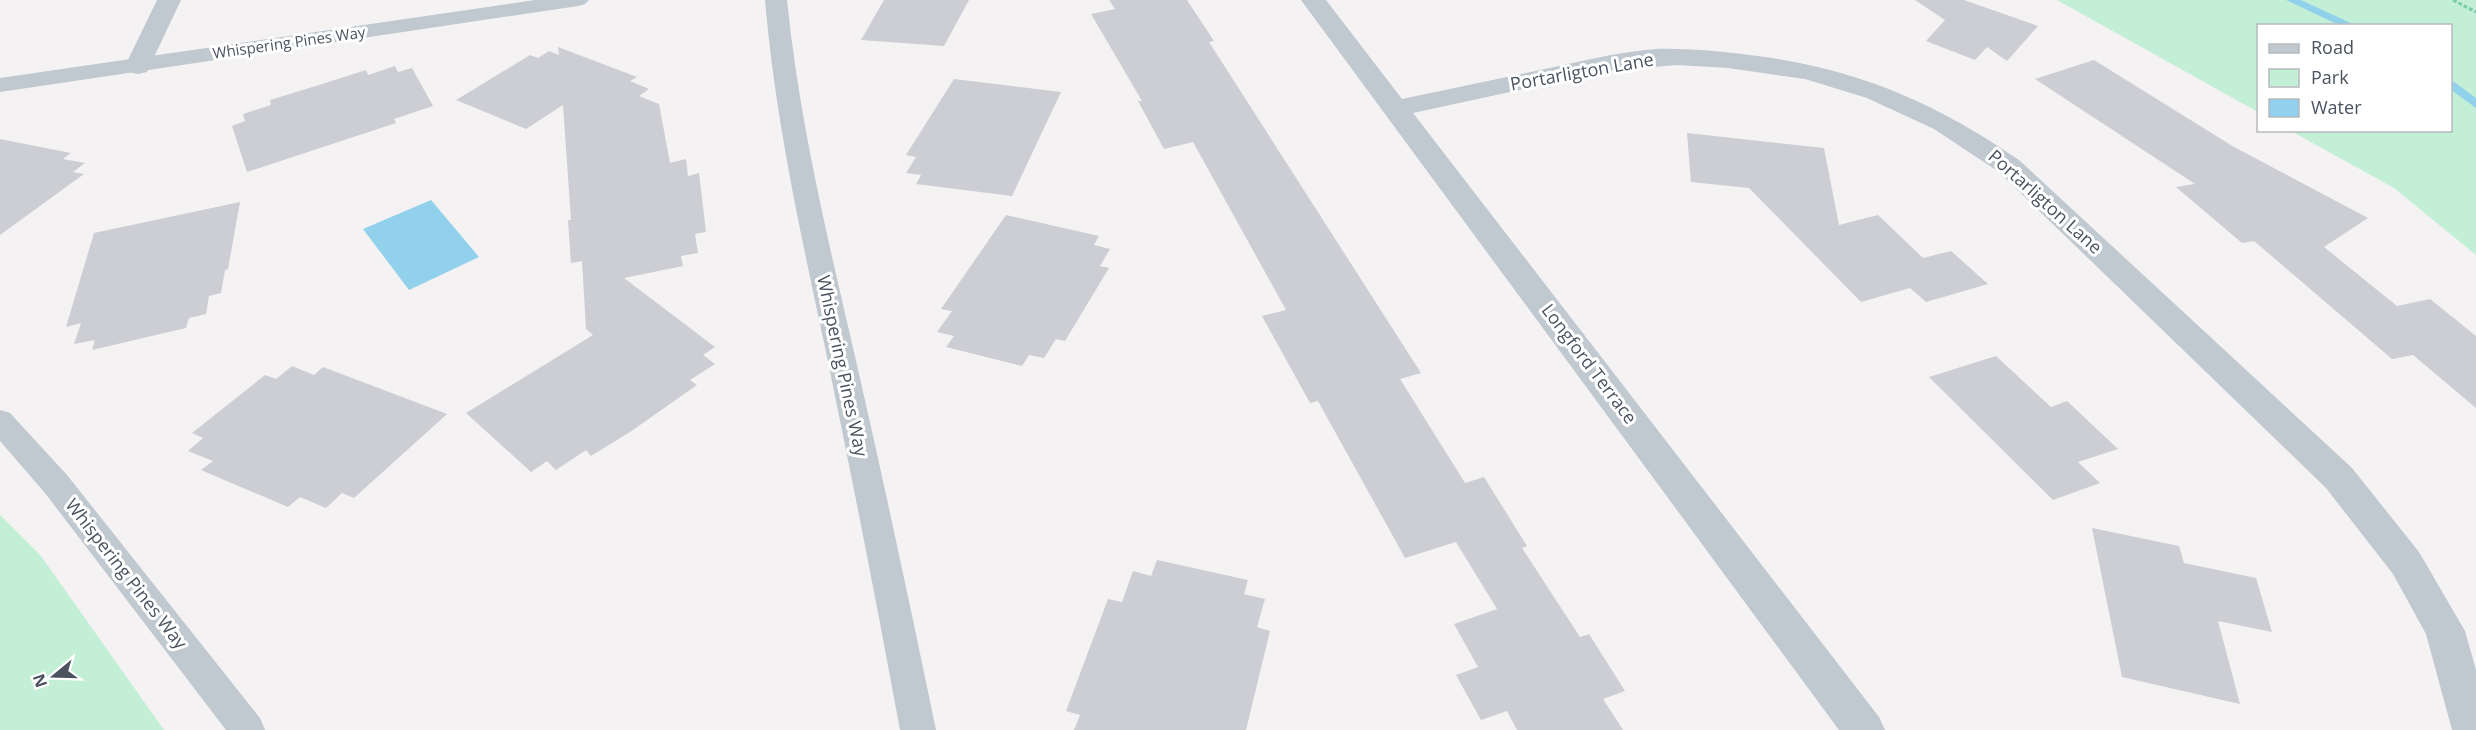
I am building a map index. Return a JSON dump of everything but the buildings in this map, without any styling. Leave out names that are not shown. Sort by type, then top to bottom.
[{"type":"street","points":[[138,66],[169,0]]},
{"type":"street","name":"Longford Terrace","points":[[1313,0],[1864,730]]},
{"type":"street","name":"Portarligton Lane","points":[[1396,108],[1603,64],[1648,58],[1697,57],[1759,62],[1834,76],[1875,90],[1978,142],[2009,166],[2339,478],[2406,563],[2445,631],[2473,730]]},
{"type":"lane","name":"Whispering Pines Way","points":[[0,85],[578,0]]},
{"type":"lane","name":"Whispering Pines Way","points":[[776,0],[781,64],[796,151],[895,607],[918,730]]},
{"type":"lane","name":"Whispering Pines Way","points":[[0,421],[56,483],[247,730]]},
{"type":"path","points":[[2453,0],[2476,12]]},
{"type":"green space","points":[[2057,0],[2476,0],[2476,255],[2394,188],[2293,132],[2452,132],[2452,24],[2257,24],[2257,111]]},
{"type":"green space","points":[[0,515],[41,556],[164,730],[0,730]]},
{"type":"water","points":[[431,200],[479,257],[409,290],[363,229]]},
{"type":"waterway","points":[[2292,0],[2347,24]]},
{"type":"waterway","points":[[2452,84],[2476,104]]}]
